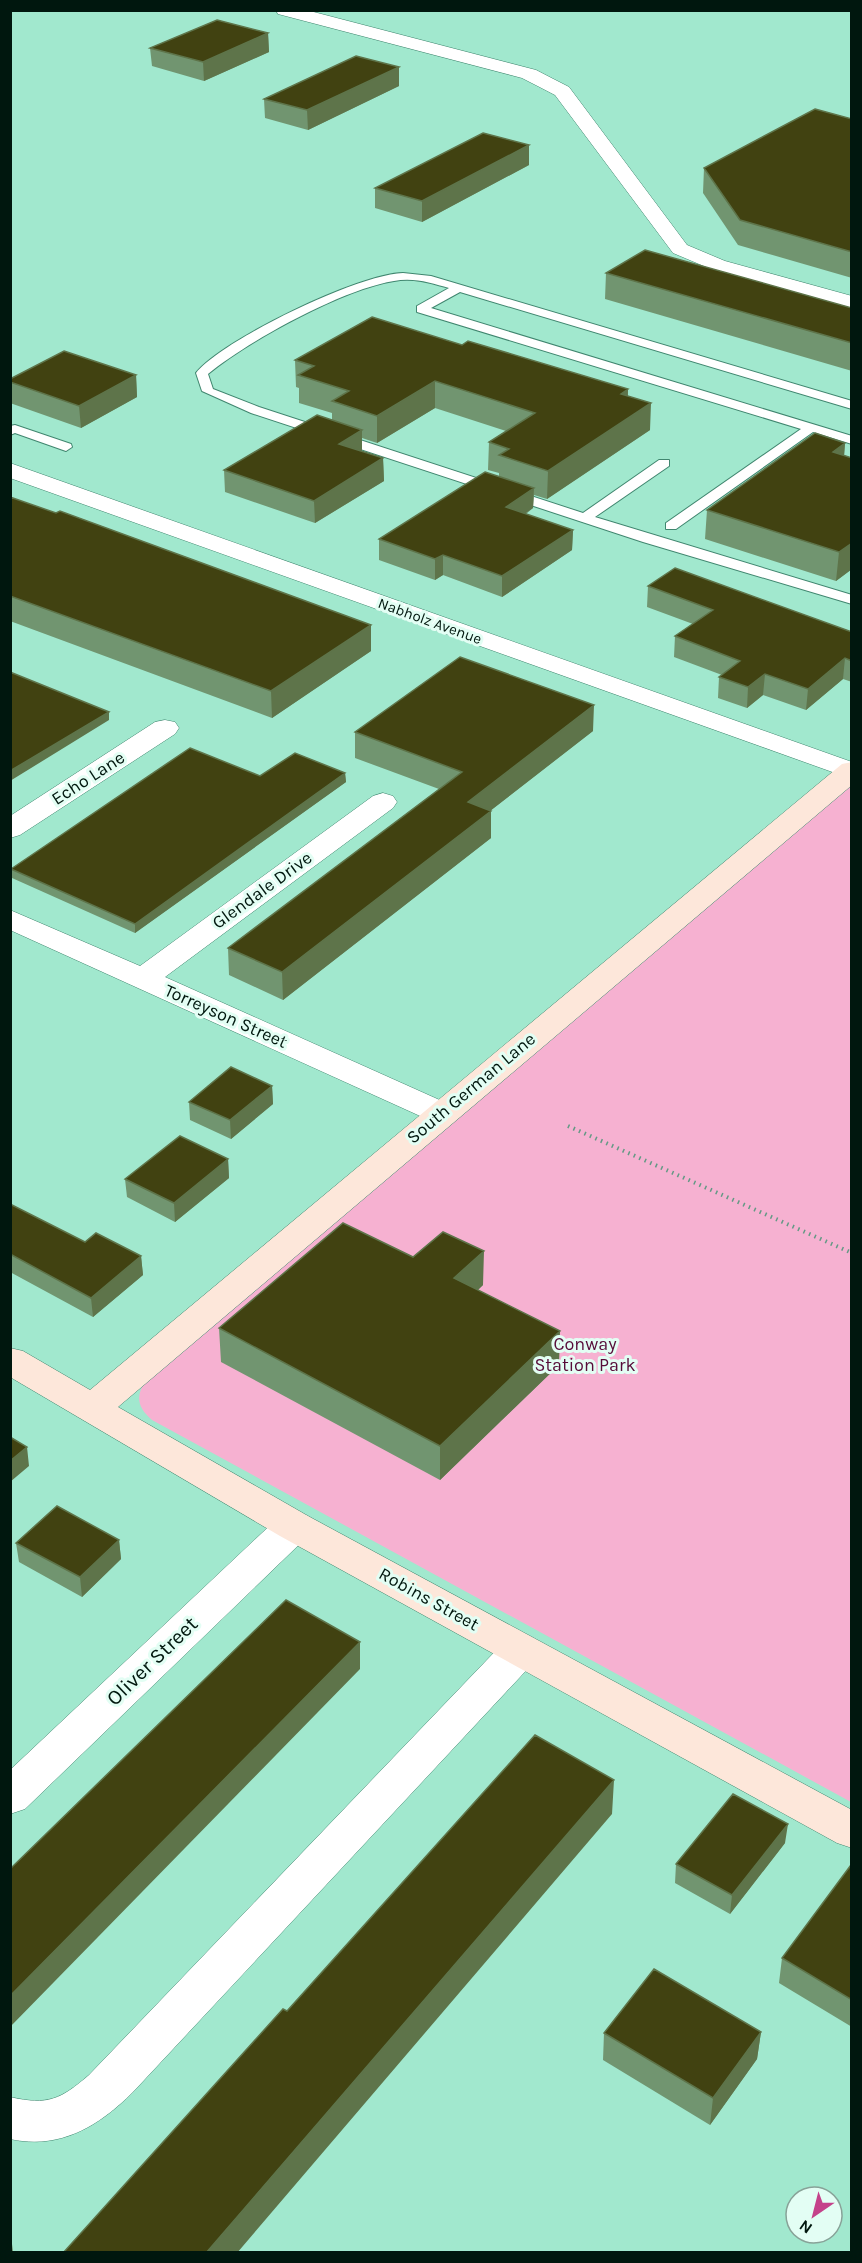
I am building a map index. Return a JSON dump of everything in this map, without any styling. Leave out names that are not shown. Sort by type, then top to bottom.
[{"type":"street","points":[[284,10],[530,74],[562,91],[680,249],[718,265],[852,303]]},
{"type":"street","name":"Nabholz Avenue","points":[[10,470],[851,771]]},
{"type":"street","name":"Echo Lane","points":[[10,829],[165,728]]},
{"type":"street","name":"South German Lane","points":[[93,1408],[441,1113],[851,771]]},
{"type":"street","name":"Glendale Drive","points":[[142,979],[382,802]]},
{"type":"street","name":"Torreyson Street","points":[[10,919],[441,1113]]},
{"type":"street","name":"Robins Street","points":[[10,1360],[294,1526],[852,1831]]},
{"type":"street","name":"Oliver Street","points":[[10,1797],[294,1526]]},
{"type":"street","points":[[10,2118],[54,2122],[86,2108],[117,2078],[521,1650]]},
{"type":"lane","points":[[852,405],[427,278],[392,278],[340,297],[268,330],[216,360],[202,373],[208,391],[255,410],[852,600]]},
{"type":"lane","points":[[458,288],[420,309],[852,440]]},
{"type":"lane","points":[[671,526],[810,428]]},
{"type":"lane","points":[[10,431],[15,429],[66,447]]},
{"type":"lane","points":[[586,517],[664,463]]},
{"type":"path","points":[[568,1126],[852,1252]]},
{"type":"green space","name":"Conway Station Park","points":[[851,782],[851,1802],[152,1420],[141,1407],[139,1397],[145,1382]]},
{"type":"building","points":[[217,20],[268,33],[203,62],[150,48]]},
{"type":"building","points":[[356,56],[399,67],[307,110],[264,99]]},
{"type":"building","points":[[815,109],[852,119],[852,252],[740,220],[704,168]]},
{"type":"building","points":[[483,133],[529,145],[422,201],[375,188]]},
{"type":"building","points":[[645,250],[852,308],[852,343],[606,273]]},
{"type":"building","points":[[372,317],[462,345],[468,341],[628,389],[621,394],[651,403],[548,471],[499,455],[509,449],[489,442],[535,413],[435,381],[377,416],[332,401],[349,391],[298,375],[314,366],[295,360]]},
{"type":"building","points":[[64,351],[136,375],[79,406],[10,382],[10,379]]},
{"type":"building","points":[[317,415],[362,430],[339,444],[383,458],[314,501],[224,470]]},
{"type":"building","points":[[815,433],[845,443],[833,452],[852,458],[852,543],[839,552],[707,510]]},
{"type":"building","points":[[485,472],[534,488],[506,507],[573,530],[502,576],[443,555],[435,559],[379,539]]},
{"type":"building","points":[[10,497],[56,513],[60,511],[371,625],[271,691],[10,596]]},
{"type":"building","points":[[675,568],[852,632],[852,661],[845,658],[808,689],[765,674],[748,687],[719,677],[740,661],[675,636],[713,610],[648,586]]},
{"type":"building","points":[[460,657],[594,705],[468,802],[491,811],[282,972],[228,948],[462,772],[355,732]]},
{"type":"building","points":[[10,672],[109,712],[10,771]]},
{"type":"building","points":[[190,748],[260,776],[295,753],[345,773],[135,924],[11,869]]},
{"type":"building","points":[[231,1067],[272,1086],[230,1120],[189,1102]]},
{"type":"building","points":[[180,1136],[228,1159],[174,1203],[125,1179]]},
{"type":"building","points":[[10,1204],[85,1242],[96,1233],[141,1256],[91,1298],[10,1254]]},
{"type":"building","points":[[343,1223],[413,1257],[443,1232],[484,1251],[454,1278],[560,1331],[440,1446],[219,1328]]},
{"type":"building","points":[[10,1437],[27,1447],[10,1461]]},
{"type":"building","points":[[57,1506],[119,1540],[80,1577],[16,1543]]},
{"type":"building","points":[[286,1600],[360,1642],[10,1996],[10,1869]]},
{"type":"building","points":[[535,1735],[614,1780],[206,2253],[63,2253],[283,2009],[287,2011]]},
{"type":"building","points":[[733,1794],[788,1824],[732,1895],[676,1864]]},
{"type":"building","points":[[852,1866],[852,2000],[782,1958]]},
{"type":"building","points":[[654,1969],[761,2032],[713,2098],[604,2033]]}]
